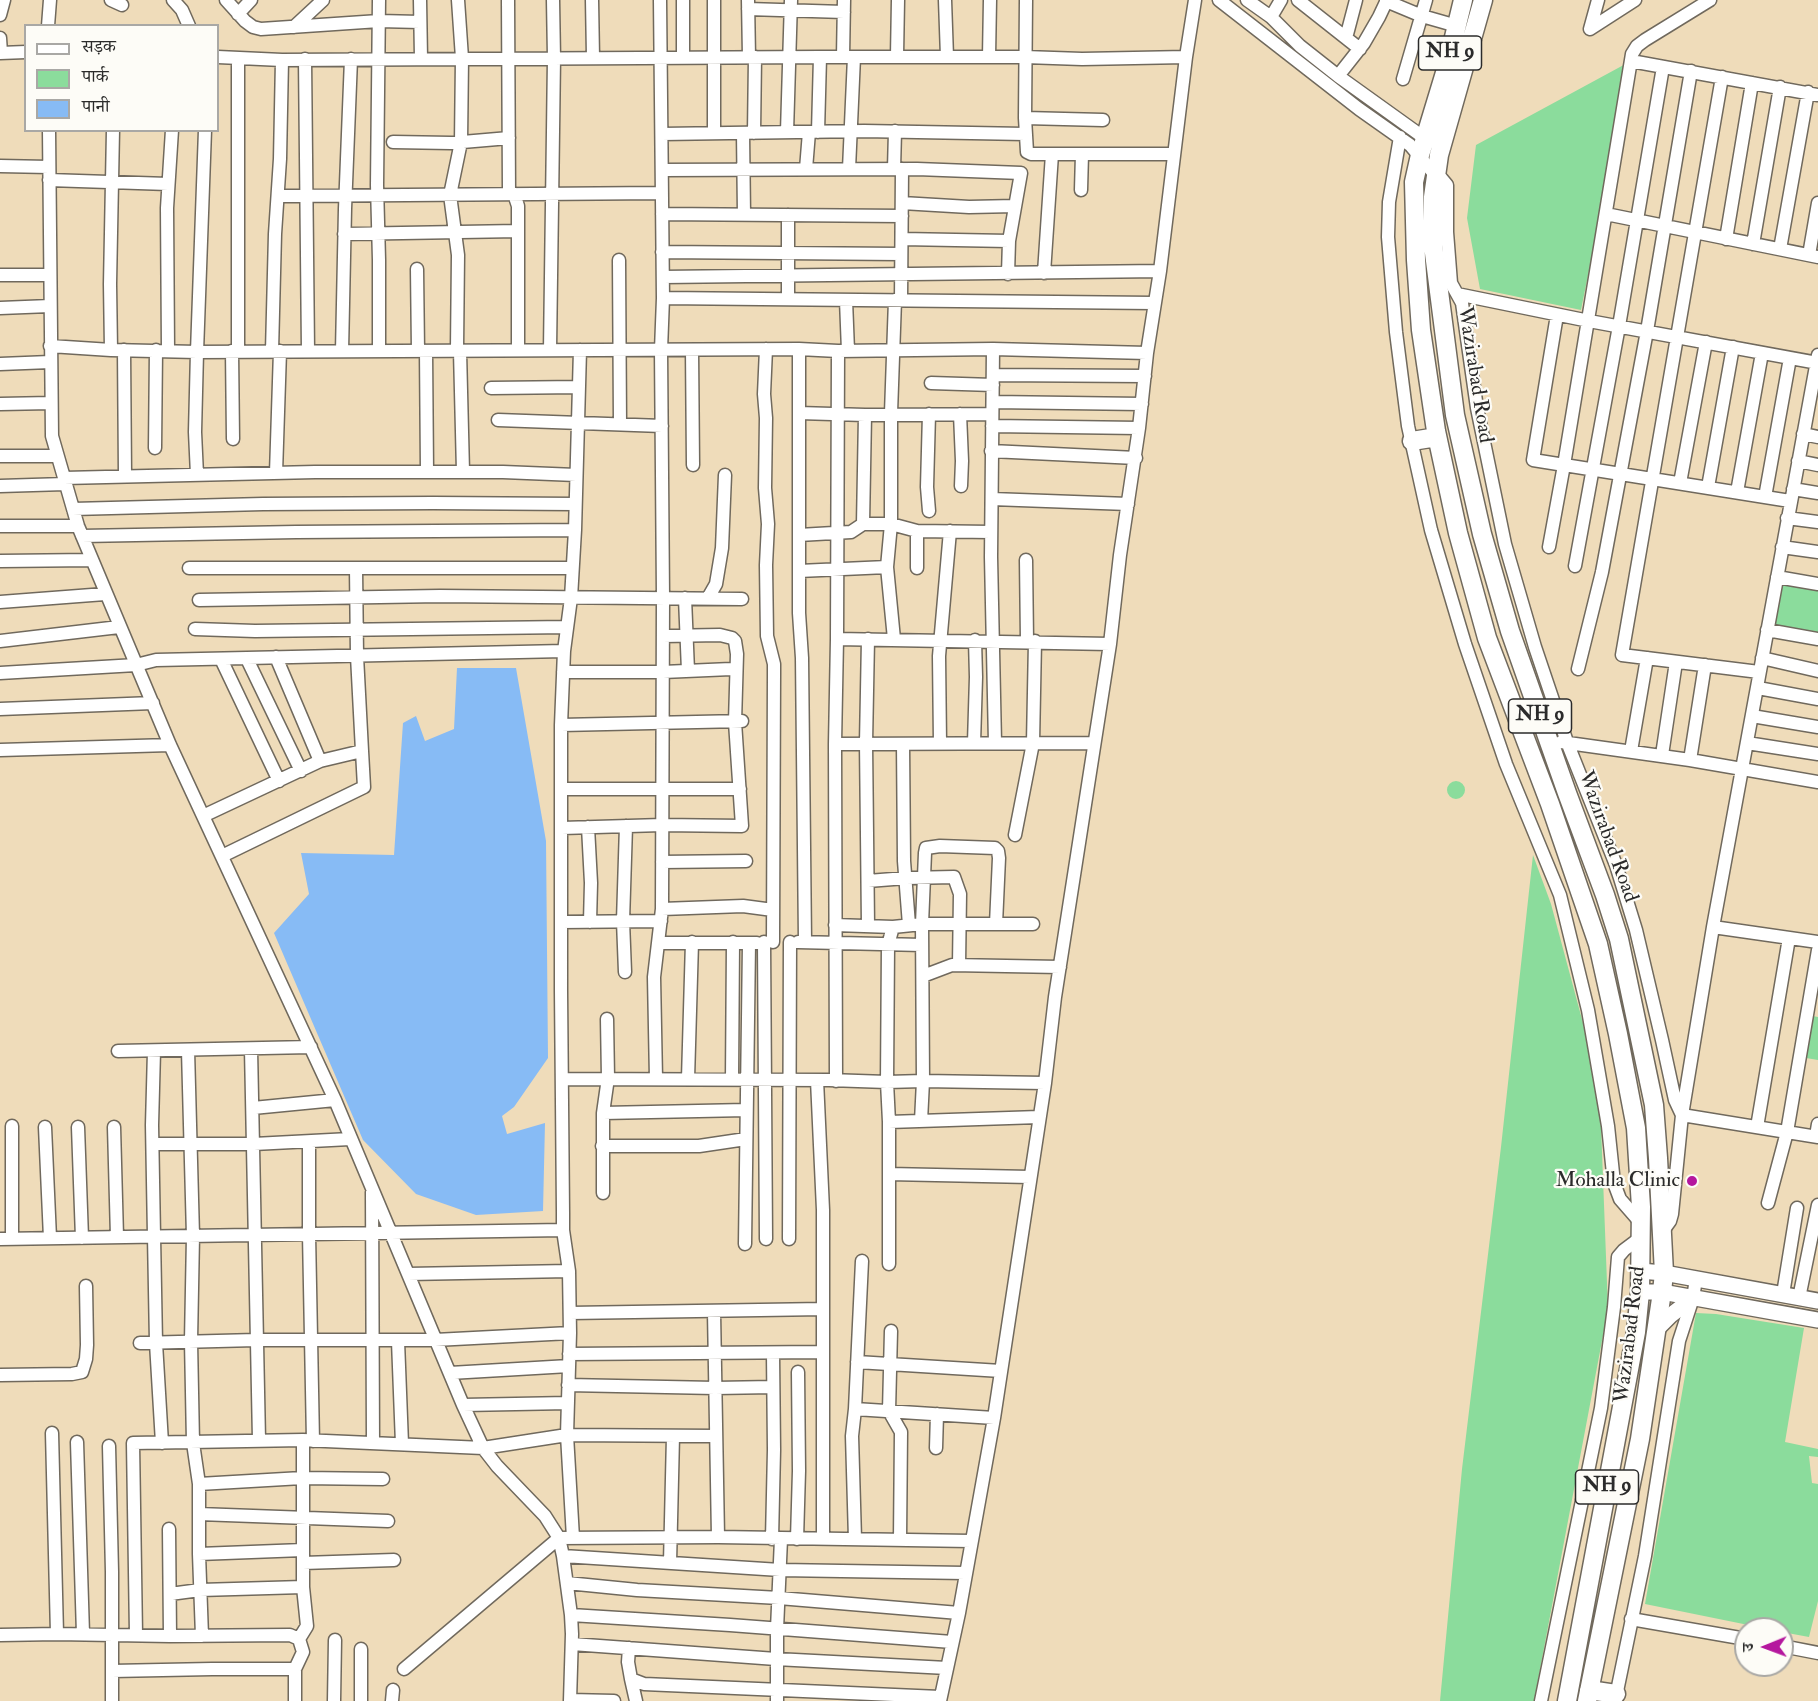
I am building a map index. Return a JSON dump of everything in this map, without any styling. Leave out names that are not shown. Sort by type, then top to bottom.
[{"type":"highway","name":"Wazirabad Road","points":[[1463,0],[1414,182],[1416,268],[1421,330],[1437,437],[1458,533],[1487,638],[1550,804],[1598,944],[1636,1128],[1640,1230],[1640,1292],[1636,1332],[1567,1701]]},
{"type":"highway","name":"Wazirabad Road","points":[[1483,0],[1441,150],[1433,197],[1433,245],[1445,281],[1455,415],[1482,534],[1510,631],[1619,939],[1654,1105],[1662,1232],[1664,1273],[1662,1292],[1640,1439],[1588,1696]]},
{"type":"highway","points":[[1416,268],[1445,281]]},
{"type":"highway","points":[[1412,441],[1437,437]]},
{"type":"highway","points":[[1588,1696],[1615,1698]]},
{"type":"main road","points":[[1640,1271],[1664,1273],[1818,1300]]},
{"type":"main road","points":[[1640,1292],[1662,1292],[1818,1320]]},
{"type":"main road","points":[[1657,1329],[1693,1298]]},
{"type":"street","points":[[0,15],[4,0]]},
{"type":"street","points":[[48,24],[49,0]]},
{"type":"street","points":[[173,0],[182,10],[188,24]]},
{"type":"street","points":[[226,0],[253,27],[261,29],[379,21],[420,21]]},
{"type":"street","points":[[238,14],[251,0]]},
{"type":"street","points":[[294,27],[323,0]]},
{"type":"street","points":[[379,0],[379,351]]},
{"type":"street","points":[[420,0],[421,58]]},
{"type":"street","points":[[458,0],[462,58],[461,142],[450,195],[456,231],[459,288],[457,348],[460,351],[463,472]]},
{"type":"street","points":[[508,0],[509,192],[514,194],[518,206],[518,350]]},
{"type":"street","points":[[550,350],[553,0]]},
{"type":"street","points":[[592,0],[593,57]]},
{"type":"street","points":[[656,1079],[654,977],[662,915],[663,672],[660,0]]},
{"type":"street","points":[[682,0],[683,57]]},
{"type":"street","points":[[714,0],[716,57],[714,133]]},
{"type":"street","points":[[897,57],[898,0]]},
{"type":"street","points":[[945,0],[947,57]]},
{"type":"street","points":[[989,57],[990,0]]},
{"type":"street","points":[[1026,0],[1025,134],[1027,152],[1031,154],[1174,154]]},
{"type":"street","points":[[631,1679],[644,1684],[777,1695],[940,1699],[959,1613],[994,1418],[1055,997],[1110,644],[1195,0]]},
{"type":"street","points":[[1219,0],[1359,109],[1400,137],[1422,147],[1441,150]]},
{"type":"street","points":[[1247,0],[1271,17],[1300,46],[1338,76],[1396,117],[1422,147],[1435,175]]},
{"type":"street","points":[[1271,17],[1281,0]]},
{"type":"street","points":[[1298,0],[1315,6],[1360,49]]},
{"type":"street","points":[[1346,38],[1356,0]]},
{"type":"street","points":[[1403,80],[1426,0]]},
{"type":"street","points":[[1598,0],[1590,29],[1635,0]]},
{"type":"street","points":[[1549,547],[1589,321],[1632,54],[1645,40],[1710,0]]},
{"type":"street","points":[[1338,76],[1360,49],[1386,1],[1457,27]]},
{"type":"street","points":[[744,215],[743,170],[748,133],[752,57],[748,5],[844,6],[852,131],[849,169]]},
{"type":"street","points":[[788,132],[790,6]]},
{"type":"street","points":[[0,38],[0,53],[24,52]]},
{"type":"street","points":[[219,57],[282,60],[593,57],[1082,59],[1186,57]]},
{"type":"street","points":[[806,169],[814,132],[820,57]]},
{"type":"street","points":[[233,439],[238,58]]},
{"type":"street","points":[[305,59],[308,351]]},
{"type":"street","points":[[342,351],[351,59]]},
{"type":"street","points":[[276,473],[275,234],[282,60]]},
{"type":"street","points":[[1631,61],[1813,93],[1780,249]]},
{"type":"street","points":[[1575,566],[1663,67]]},
{"type":"street","points":[[1578,669],[1602,572],[1621,474],[1691,71]]},
{"type":"street","points":[[1722,78],[1622,655],[1759,672]]},
{"type":"street","points":[[1726,239],[1752,83]]},
{"type":"street","points":[[1753,244],[1780,87]]},
{"type":"street","points":[[1025,118],[1103,120]]},
{"type":"street","points":[[662,134],[852,131],[1025,134]]},
{"type":"street","points":[[894,639],[887,567],[891,524],[893,350],[902,254],[902,209],[895,131]]},
{"type":"street","points":[[49,132],[52,436],[80,531],[170,745],[335,1100],[435,1340],[483,1448],[545,1516],[559,1538],[571,1615],[570,1701],[614,1701]]},
{"type":"street","points":[[111,350],[113,132]]},
{"type":"street","points":[[155,448],[172,132]]},
{"type":"street","points":[[197,475],[195,432],[205,132]]},
{"type":"street","points":[[1400,137],[1389,202],[1388,237],[1396,332],[1412,441],[1431,530],[1465,644],[1506,764],[1560,896],[1587,1010],[1608,1126],[1614,1183],[1620,1198],[1640,1230],[1618,1257],[1601,1408],[1541,1701]]},
{"type":"street","points":[[393,142],[461,142],[509,138]]},
{"type":"street","points":[[1044,273],[1053,154]]},
{"type":"street","points":[[1081,190],[1082,154]]},
{"type":"street","points":[[0,166],[49,167]]},
{"type":"street","points":[[662,170],[898,169],[1021,173],[1010,241],[1008,274]]},
{"type":"street","points":[[49,180],[168,184]]},
{"type":"street","points":[[278,196],[662,193]]},
{"type":"street","points":[[1606,214],[1813,256],[1818,203]]},
{"type":"street","points":[[662,214],[788,215],[1015,206]]},
{"type":"street","points":[[788,215],[788,299]]},
{"type":"street","points":[[344,234],[518,231]]},
{"type":"street","points":[[902,239],[1010,241]]},
{"type":"street","points":[[662,252],[902,254]]},
{"type":"street","points":[[619,260],[620,424]]},
{"type":"street","points":[[417,269],[427,472]]},
{"type":"street","points":[[663,277],[1160,271]]},
{"type":"street","points":[[0,275],[50,275]]},
{"type":"street","points":[[1445,281],[1557,315],[1790,358],[1818,360],[1713,927],[1682,1115],[1672,1214],[1662,1232]]},
{"type":"street","points":[[1445,281],[1463,309],[1477,408],[1505,544],[1534,647],[1567,742],[1616,864],[1636,930],[1672,1090],[1682,1115]]},
{"type":"street","points":[[663,298],[1154,303]]},
{"type":"street","points":[[836,1081],[835,744],[838,414],[846,300]]},
{"type":"street","points":[[0,308],[50,306]]},
{"type":"street","points":[[1557,315],[1533,460],[1765,497],[1818,493]]},
{"type":"street","points":[[1680,483],[1706,342]]},
{"type":"street","points":[[50,346],[197,352],[799,349],[1147,353]]},
{"type":"street","points":[[1708,487],[1733,347]]},
{"type":"street","points":[[766,349],[764,370],[765,488],[768,524],[767,636],[774,674],[773,910],[769,942],[765,1080],[766,1239]]},
{"type":"street","points":[[799,349],[799,613],[802,658],[805,942]]},
{"type":"street","points":[[124,350],[125,476]]},
{"type":"street","points":[[573,1538],[567,1435],[569,1271],[563,1230],[561,725],[564,651],[571,598],[575,530],[580,350]]},
{"type":"street","points":[[692,350],[693,465]]},
{"type":"street","points":[[993,350],[991,451],[995,743]]},
{"type":"street","points":[[1737,492],[1762,353]]},
{"type":"street","points":[[1765,497],[1790,358]]},
{"type":"street","points":[[0,364],[50,362]]},
{"type":"street","points":[[931,383],[1145,376]]},
{"type":"street","points":[[491,388],[579,387]]},
{"type":"street","points":[[0,404],[51,403]]},
{"type":"street","points":[[799,413],[992,414],[1142,404]]},
{"type":"street","points":[[929,414],[927,487],[929,511]]},
{"type":"street","points":[[960,414],[961,486]]},
{"type":"street","points":[[992,414],[1139,428]]},
{"type":"street","points":[[863,524],[865,415]]},
{"type":"street","points":[[498,420],[662,426]]},
{"type":"street","points":[[1803,434],[1818,437]]},
{"type":"street","points":[[991,451],[1136,458]]},
{"type":"street","points":[[0,456],[57,456]]},
{"type":"street","points":[[1798,461],[1818,465]]},
{"type":"street","points":[[0,486],[125,476],[276,473],[463,472],[576,475]]},
{"type":"street","points":[[708,598],[716,584],[722,548],[724,476]]},
{"type":"street","points":[[992,499],[1128,504]]},
{"type":"street","points":[[73,509],[262,504],[575,504]]},
{"type":"street","points":[[1788,518],[1818,522]]},
{"type":"street","points":[[799,535],[851,532],[863,524],[891,524],[917,531],[992,532]]},
{"type":"street","points":[[0,526],[80,531],[575,530]]},
{"type":"street","points":[[917,531],[918,568]]},
{"type":"street","points":[[940,743],[939,656],[951,531]]},
{"type":"street","points":[[1782,547],[1818,552]]},
{"type":"street","points":[[0,561],[92,560]]},
{"type":"street","points":[[1016,835],[1033,743],[1031,641],[1026,560]]},
{"type":"street","points":[[799,571],[887,567]]},
{"type":"street","points":[[189,568],[572,568]]},
{"type":"street","points":[[222,856],[364,787],[357,656],[356,568]]},
{"type":"street","points":[[1777,577],[1818,584]]},
{"type":"street","points":[[0,602],[105,594]]},
{"type":"street","points":[[199,600],[440,596],[742,599]]},
{"type":"street","points":[[685,598],[688,671]]},
{"type":"street","points":[[0,641],[119,627]]},
{"type":"street","points":[[195,629],[255,631],[567,627]]},
{"type":"street","points":[[1767,630],[1818,639]]},
{"type":"street","points":[[562,828],[662,825],[742,826],[735,640],[720,636],[663,636]]},
{"type":"street","points":[[837,639],[1110,644]]},
{"type":"street","points":[[868,639],[866,743],[868,926]]},
{"type":"street","points":[[974,743],[975,640]]},
{"type":"street","points":[[0,673],[136,665],[156,660],[564,651]]},
{"type":"street","points":[[276,657],[321,761]]},
{"type":"street","points":[[221,658],[279,781]]},
{"type":"street","points":[[1631,751],[1647,658]]},
{"type":"street","points":[[1762,658],[1818,671]]},
{"type":"street","points":[[248,659],[301,771]]},
{"type":"street","points":[[1662,756],[1676,662]]},
{"type":"street","points":[[1690,760],[1705,665]]},
{"type":"street","points":[[563,672],[731,669]]},
{"type":"street","points":[[1758,688],[1818,699]]},
{"type":"street","points":[[0,709],[153,703]]},
{"type":"street","points":[[1752,716],[1818,727]]},
{"type":"street","points":[[561,725],[739,722]]},
{"type":"street","points":[[1549,741],[1631,751],[1818,782]]},
{"type":"street","points":[[1747,742],[1818,754]]},
{"type":"street","points":[[835,744],[1094,743]]},
{"type":"street","points":[[903,744],[909,926]]},
{"type":"street","points":[[0,750],[170,745]]},
{"type":"street","points":[[203,816],[321,761],[362,751]]},
{"type":"street","points":[[562,789],[740,789]]},
{"type":"street","points":[[625,972],[623,921],[626,826]]},
{"type":"street","points":[[588,827],[591,883],[590,922]]},
{"type":"street","points":[[921,1121],[922,924],[926,848],[930,846],[995,848],[999,858],[996,924]]},
{"type":"street","points":[[662,862],[746,861]]},
{"type":"street","points":[[867,881],[954,877],[960,894],[959,965]]},
{"type":"street","points":[[561,922],[623,921],[743,906],[773,910]]},
{"type":"street","points":[[835,925],[893,927],[922,924],[1033,924]]},
{"type":"street","points":[[890,1264],[887,1082],[888,945],[893,927]]},
{"type":"street","points":[[1713,927],[1818,942]]},
{"type":"street","points":[[1757,1127],[1789,938]]},
{"type":"street","points":[[688,1079],[692,942]]},
{"type":"street","points":[[732,1079],[733,942]]},
{"type":"street","points":[[789,1239],[790,942]]},
{"type":"street","points":[[659,943],[805,942],[922,945]]},
{"type":"street","points":[[745,1244],[749,943]]},
{"type":"street","points":[[1768,1203],[1787,1132],[1818,950]]},
{"type":"street","points":[[923,975],[952,965],[1060,966]]},
{"type":"street","points":[[603,1192],[603,1113],[608,1078],[607,1019]]},
{"type":"street","points":[[118,1051],[310,1047]]},
{"type":"street","points":[[251,1049],[259,1440]]},
{"type":"street","points":[[188,1050],[193,1236],[191,1341],[193,1443],[199,1484],[202,1636]]},
{"type":"street","points":[[154,1051],[152,1125],[156,1343],[162,1443]]},
{"type":"street","points":[[562,1079],[1044,1083]]},
{"type":"street","points":[[817,1080],[823,1210],[823,1539]]},
{"type":"street","points":[[253,1108],[335,1100]]},
{"type":"street","points":[[603,1113],[746,1110]]},
{"type":"street","points":[[1682,1115],[1787,1132],[1817,1132]]},
{"type":"street","points":[[889,1122],[1039,1117]]},
{"type":"street","points":[[12,1126],[6,1239],[563,1230]]},
{"type":"street","points":[[45,1127],[50,1238]]},
{"type":"street","points":[[78,1127],[82,1238]]},
{"type":"street","points":[[114,1127],[117,1237]]},
{"type":"street","points":[[602,1146],[699,1146],[746,1138]]},
{"type":"street","points":[[154,1144],[254,1144],[351,1139]]},
{"type":"street","points":[[295,1701],[295,1670],[303,1652],[299,1639],[307,1626],[303,1587],[302,1478],[308,1441],[311,1340],[309,1142]]},
{"type":"street","points":[[889,1174],[1030,1177]]},
{"type":"street","points":[[372,1185],[373,1443]]},
{"type":"street","points":[[1799,1298],[1818,1205]]},
{"type":"street","points":[[1782,1294],[1797,1208]]},
{"type":"street","points":[[855,1539],[852,1436],[862,1261]]},
{"type":"street","points":[[408,1274],[569,1271]]},
{"type":"street","points":[[1615,1698],[1645,1556],[1679,1341],[1693,1298],[1696,1279]]},
{"type":"street","points":[[0,1375],[82,1372],[87,1345],[86,1286]]},
{"type":"street","points":[[570,1313],[823,1309]]},
{"type":"street","points":[[714,1312],[718,1536]]},
{"type":"street","points":[[891,1331],[889,1411],[901,1432],[900,1539]]},
{"type":"street","points":[[140,1344],[256,1340],[398,1341],[570,1333]]},
{"type":"street","points":[[398,1341],[402,1444]]},
{"type":"street","points":[[450,1373],[569,1360],[715,1352],[823,1352]]},
{"type":"street","points":[[772,1353],[777,1539],[780,1570],[776,1659],[777,1695]]},
{"type":"street","points":[[857,1362],[1001,1371]]},
{"type":"street","points":[[797,1539],[798,1372]]},
{"type":"street","points":[[568,1385],[773,1387]]},
{"type":"street","points":[[463,1405],[568,1403]]},
{"type":"street","points":[[855,1409],[994,1418]]},
{"type":"street","points":[[936,1448],[937,1414]]},
{"type":"street","points":[[52,1433],[57,1634]]},
{"type":"street","points":[[136,1635],[133,1443],[259,1440],[483,1448],[567,1435],[716,1436]]},
{"type":"street","points":[[670,1563],[674,1436]]},
{"type":"street","points":[[77,1442],[83,1634]]},
{"type":"street","points":[[109,1446],[112,1701]]},
{"type":"street","points":[[199,1484],[302,1478],[383,1479]]},
{"type":"street","points":[[199,1514],[388,1521]]},
{"type":"street","points":[[169,1529],[170,1636]]},
{"type":"street","points":[[404,1669],[559,1538],[718,1536],[777,1539],[971,1541]]},
{"type":"street","points":[[199,1554],[394,1560]]},
{"type":"street","points":[[563,1556],[780,1570],[965,1573]]},
{"type":"street","points":[[567,1583],[959,1613]]},
{"type":"street","points":[[170,1594],[200,1590],[303,1587]]},
{"type":"street","points":[[571,1615],[952,1642]]},
{"type":"street","points":[[1631,1619],[1734,1637]]},
{"type":"street","points":[[0,1635],[290,1635],[299,1639]]},
{"type":"street","points":[[334,1640],[334,1701]]},
{"type":"street","points":[[572,1644],[776,1659],[947,1668]]},
{"type":"street","points":[[361,1648],[361,1701]]},
{"type":"street","points":[[629,1648],[628,1662],[636,1701]]},
{"type":"street","points":[[1794,1648],[1818,1653]]},
{"type":"street","points":[[112,1671],[295,1670]]},
{"type":"green space","points":[[1631,61],[1581,310],[1480,289],[1467,218],[1476,145]]},
{"type":"green space","points":[[1777,577],[1818,584],[1818,639],[1767,630]]},
{"type":"green space","points":[[1456,781],[1464,786],[1465,790],[1460,798],[1456,799],[1448,794],[1447,790],[1452,782]]},
{"type":"green space","points":[[1533,855],[1551,904],[1583,1023],[1601,1126],[1608,1309],[1534,1701],[1440,1701],[1462,1469]]},
{"type":"green space","points":[[1807,1015],[1818,1017],[1818,1060],[1800,1057]]},
{"type":"green space","points":[[1696,1313],[1804,1328],[1785,1442],[1818,1449],[1818,1457],[1809,1456],[1812,1483],[1818,1484],[1818,1601],[1809,1637],[1794,1634],[1794,1617],[1734,1617],[1734,1622],[1645,1604]]},
{"type":"water","points":[[457,668],[516,668],[546,841],[548,1058],[514,1107],[502,1116],[507,1134],[545,1123],[543,1211],[476,1215],[416,1194],[363,1140],[274,933],[309,894],[301,853],[394,855],[403,723],[416,716],[425,741],[454,729]]},
{"type":"place","name":"Mohalla Clinic","points":[[1692,1181]]}]
